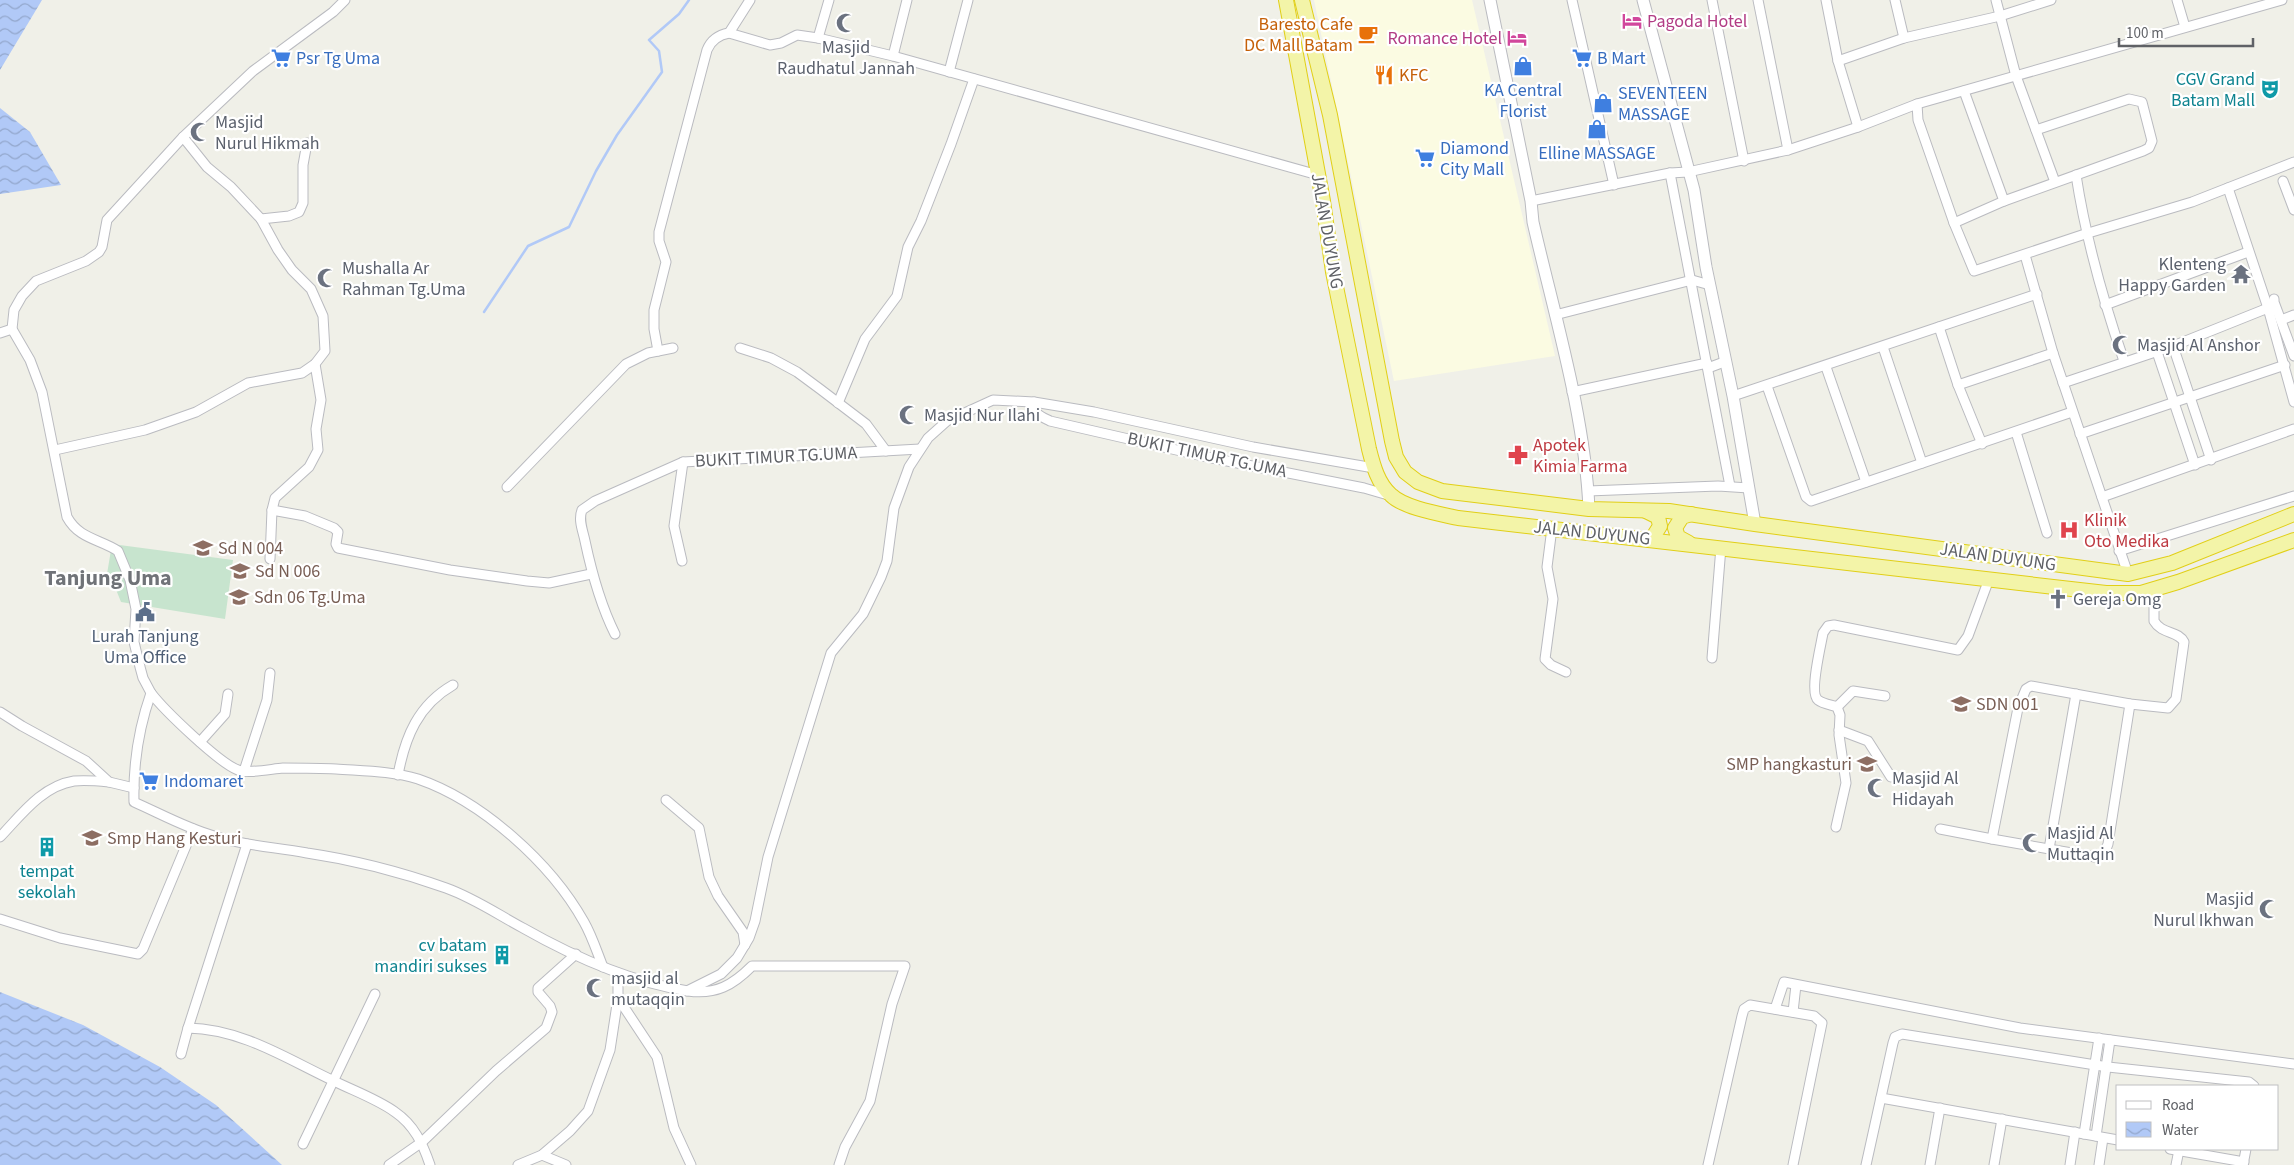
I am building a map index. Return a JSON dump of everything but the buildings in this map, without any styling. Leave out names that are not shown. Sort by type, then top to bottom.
[{"type":"highway","name":"JALAN DUYUNG","points":[[1286,0],[1317,169],[1333,272],[1374,468],[1391,495],[1404,502],[1458,518],[1689,543],[2106,593],[2141,593],[2154,590],[2294,540]]},
{"type":"highway","name":"JALAN DUYUNG","points":[[1302,0],[1331,120],[1390,432],[1396,457],[1402,468],[1412,478],[1442,491],[1589,509],[1669,510],[1755,524],[2128,574],[2172,563],[2294,514]]},
{"type":"highway","points":[[1309,124],[1315,130],[1323,131],[1331,120]]},
{"type":"highway","points":[[1317,169],[1323,154],[1329,152],[1338,155]]},
{"type":"highway","points":[[1645,539],[1654,537],[1660,526],[1658,517],[1646,511]]},
{"type":"highway","points":[[1689,543],[1681,540],[1675,528],[1682,517],[1691,514]]},
{"type":"street","points":[[345,0],[333,12],[253,71],[183,137],[107,220],[102,247],[99,252],[86,260],[36,281],[28,289],[14,310],[12,329],[36,374],[55,450],[70,523],[87,538],[116,550],[120,554],[130,580],[136,609],[134,642],[142,678],[151,693],[200,742],[228,765],[244,771],[302,768],[398,775],[417,779],[455,796],[505,831],[543,867],[573,903],[584,922],[603,967]]},
{"type":"street","points":[[658,351],[654,328],[654,310],[666,262],[658,240],[658,232],[707,50],[716,38],[729,33],[750,0]]},
{"type":"street","points":[[818,38],[829,0]]},
{"type":"street","points":[[893,56],[907,0]]},
{"type":"street","points":[[949,72],[968,0]]},
{"type":"street","points":[[1490,0],[1531,201],[1532,222],[1572,392],[1588,491],[1589,509]]},
{"type":"street","points":[[1572,0],[1614,186]]},
{"type":"street","points":[[1643,0],[1694,190],[1755,524]]},
{"type":"street","points":[[1712,0],[1744,161]]},
{"type":"street","points":[[1758,0],[1788,150]]},
{"type":"street","points":[[1826,0],[1838,61],[1858,127]]},
{"type":"street","points":[[1895,0],[1904,38]]},
{"type":"street","points":[[1996,0],[2016,76],[2055,182]]},
{"type":"street","points":[[1838,61],[1904,38],[2000,16],[2052,0]]},
{"type":"street","points":[[2177,0],[2185,27]]},
{"type":"street","points":[[1531,201],[1614,186],[1670,173],[1688,172],[1744,161],[1788,150],[1858,127],[1918,104],[2282,0]]},
{"type":"street","points":[[729,33],[770,46],[797,35],[818,38],[893,56],[1317,169]]},
{"type":"street","points":[[838,403],[865,340],[897,296],[905,255],[951,144],[974,79]]},
{"type":"street","points":[[1964,91],[2004,201]]},
{"type":"street","points":[[1954,223],[2004,201],[2149,148],[2152,141],[2142,102],[2129,99],[2036,130]]},
{"type":"street","points":[[1918,104],[1918,120],[1954,223],[1974,271],[2192,202],[2294,162]]},
{"type":"street","points":[[55,450],[145,430],[196,412],[248,383],[302,373],[315,364],[325,351],[326,344],[322,316],[311,289],[292,270],[278,250],[261,219],[231,186],[207,167],[183,137]]},
{"type":"street","points":[[261,219],[289,216],[299,212],[303,203],[303,165],[307,143]]},
{"type":"street","points":[[1670,173],[1730,486]]},
{"type":"street","points":[[2076,175],[2086,234],[2105,304],[2124,361]]},
{"type":"street","points":[[2283,181],[2294,210]]},
{"type":"street","points":[[2228,188],[2268,308],[2294,402]]},
{"type":"street","points":[[2105,304],[2248,252]]},
{"type":"street","points":[[2025,255],[2072,412],[2128,574]]},
{"type":"street","points":[[1555,315],[1692,280],[1710,285]]},
{"type":"street","points":[[1733,396],[1826,367],[2037,294]]},
{"type":"street","points":[[2274,299],[2294,356]]},
{"type":"street","points":[[2063,383],[2124,361],[2157,352],[2268,308]]},
{"type":"street","points":[[2281,320],[2294,315]]},
{"type":"street","points":[[1939,327],[1958,385],[1982,444]]},
{"type":"street","points":[[0,333],[12,329]]},
{"type":"street","points":[[2173,346],[2212,460]]},
{"type":"street","points":[[1883,347],[1922,463]]},
{"type":"street","points":[[507,487],[626,364],[636,358],[673,348]]},
{"type":"street","points":[[740,348],[771,358],[797,372],[866,424],[886,451]]},
{"type":"street","points":[[2157,352],[2195,465]]},
{"type":"street","points":[[1958,385],[2053,353]]},
{"type":"street","points":[[1572,392],[1724,362]]},
{"type":"street","points":[[270,559],[272,510],[275,498],[309,466],[318,450],[316,429],[321,400],[315,364]]},
{"type":"street","points":[[2080,434],[2285,365]]},
{"type":"street","points":[[1826,367],[1866,482]]},
{"type":"street","points":[[1767,386],[1806,498],[1811,501],[2072,412]]},
{"type":"street","name":"BUKIT TIMUR TG.UMA","points":[[615,634],[602,606],[591,574],[580,520],[582,510],[595,501],[683,462],[920,449],[928,438],[947,421],[993,400],[1034,402],[1104,414],[1253,447],[1374,468]]},
{"type":"street","name":"BUKIT TIMUR TG.UMA","points":[[1034,402],[1033,408],[1037,414],[1050,421],[1207,457],[1391,495]]},
{"type":"street","points":[[2102,497],[2212,460],[2294,429]]},
{"type":"street","points":[[2016,432],[2047,533]]},
{"type":"street","points":[[687,991],[721,974],[744,947],[755,921],[768,857],[831,653],[863,614],[881,577],[887,561],[897,499],[909,466],[920,449]]},
{"type":"street","points":[[682,561],[674,520],[683,462]]},
{"type":"street","points":[[1588,491],[1730,486],[1748,488]]},
{"type":"street","points":[[2119,551],[2294,496]]},
{"type":"street","points":[[272,510],[305,516],[334,528],[338,532],[336,544],[338,548],[414,564],[548,583],[591,574]]},
{"type":"street","points":[[1552,528],[1547,568],[1553,599],[1546,659],[1551,665],[1566,672]]},
{"type":"street","points":[[1712,658],[1721,547]]},
{"type":"street","points":[[1837,707],[1819,701],[1815,696],[1815,683],[1825,629],[1834,625],[1958,650],[1968,636],[1989,579]]},
{"type":"street","points":[[1992,838],[2018,708],[2022,694],[2031,686],[2130,704],[2168,708],[2176,699],[2184,642],[2178,636],[2162,631],[2154,621],[2154,590]]},
{"type":"street","points":[[244,771],[267,700],[270,673]]},
{"type":"street","points":[[398,775],[408,736],[418,716],[431,699],[453,685]]},
{"type":"street","points":[[1837,707],[1853,691],[1885,696]]},
{"type":"street","points":[[151,693],[139,730],[135,753],[134,802],[193,829],[247,844],[345,859],[410,875],[469,897],[524,929],[603,967],[618,973],[687,991],[714,991],[729,986],[752,966],[905,966],[892,1004],[870,1101],[845,1147],[839,1165]]},
{"type":"street","points":[[200,742],[225,714],[228,694]]},
{"type":"street","points":[[2048,849],[2076,694]]},
{"type":"street","points":[[1940,829],[2095,858],[2104,854],[2130,704]]},
{"type":"street","points":[[1836,828],[1846,783],[1839,730],[1840,715],[1837,707]]},
{"type":"street","points":[[0,712],[86,761],[109,782]]},
{"type":"street","points":[[1839,730],[1868,741],[1891,777]]},
{"type":"street","points":[[0,837],[32,803],[50,789],[76,781],[109,782],[134,788]]},
{"type":"street","points":[[666,800],[699,828],[709,877],[718,896],[743,932],[744,947]]},
{"type":"street","points":[[0,919],[60,938],[138,954],[143,949],[193,829]]},
{"type":"street","points":[[181,1054],[247,844]]},
{"type":"street","points":[[390,1165],[422,1142],[482,1084],[546,1028],[550,1023],[552,1012],[538,992],[538,988],[576,954]]},
{"type":"street","points":[[518,1165],[542,1155],[570,1131],[588,1111],[610,1050],[618,998],[618,973]]},
{"type":"street","points":[[1775,1009],[1784,982],[2020,1028],[2294,1064]]},
{"type":"street","points":[[1793,1012],[1796,985]]},
{"type":"street","points":[[303,1144],[376,994]]},
{"type":"street","points":[[618,998],[657,1057],[674,1128],[691,1165]]},
{"type":"street","points":[[1708,1165],[1744,1009],[1750,1005],[1814,1016],[1822,1023],[1793,1165]]},
{"type":"street","points":[[188,1028],[219,1030],[241,1036],[396,1112],[415,1130],[422,1142],[430,1165]]},
{"type":"street","points":[[1866,1165],[1893,1042],[1896,1037],[1902,1034],[2108,1067],[2249,1082],[2253,1085]]},
{"type":"street","points":[[2070,1165],[2089,1099],[2099,1038]]},
{"type":"street","points":[[2099,1165],[2102,1100],[2108,1067],[2110,1040]]},
{"type":"street","points":[[1880,1098],[2116,1140]]},
{"type":"street","points":[[2089,1099],[2102,1100]]},
{"type":"street","points":[[1930,1165],[1940,1108]]},
{"type":"street","points":[[1994,1165],[2002,1119]]},
{"type":"street","points":[[2176,1165],[2174,1150],[2244,1164],[2246,1150]]},
{"type":"street","points":[[542,1155],[566,1165]]},
{"type":"shaded area","points":[[1314,0],[1472,0],[1555,356],[1394,381]]},
{"type":"shaded area","points":[[112,544],[233,560],[225,619],[121,602],[107,574]]},
{"type":"water","points":[[0,0],[42,0],[0,70]]},
{"type":"water","points":[[0,108],[30,132],[61,185],[0,194]]},
{"type":"water","points":[[0,992],[83,1025],[160,1067],[216,1105],[282,1165],[0,1165]]},
{"type":"waterway","points":[[484,312],[528,246],[569,227],[596,171],[617,135],[662,72],[659,51],[649,40],[679,14],[689,0]]},
{"type":"place","name":"Pagoda Hotel","points":[[1632,21]]},
{"type":"place","name":"Masjid Raudhatul Jannah","points":[[846,23]]},
{"type":"place","name":"Baresto Cafe DC Mall Batam","points":[[1368,34]]},
{"type":"place","name":"Romance Hotel","points":[[1517,38]]},
{"type":"place","name":"Psr Tg Uma","points":[[281,58]]},
{"type":"place","name":"B Mart","points":[[1582,58]]},
{"type":"place","name":"KA Central Florist","points":[[1523,66]]},
{"type":"place","name":"KFC","points":[[1384,75]]},
{"type":"place","name":"CGV Grand Batam Mall","points":[[2270,89]]},
{"type":"place","name":"SEVENTEEN MASSAGE","points":[[1603,103]]},
{"type":"place","name":"Elline MASSAGE","points":[[1597,129]]},
{"type":"place","name":"Masjid Nurul Hikmah","points":[[200,132]]},
{"type":"place","name":"Diamond City Mall","points":[[1425,158]]},
{"type":"place","name":"Klenteng Happy Garden","points":[[2241,274]]},
{"type":"place","name":"Mushalla Ar Rahman Tg.Uma","points":[[327,278]]},
{"type":"place","name":"Masjid Al Anshor","points":[[2122,345]]},
{"type":"place","name":"Masjid Nur Ilahi","points":[[909,415]]},
{"type":"place","name":"Apotek Kimia Farma","points":[[1518,455]]},
{"type":"place","name":"Klinik Oto Medika","points":[[2069,530]]},
{"type":"place","name":"Sd N 004","points":[[203,548]]},
{"type":"place","name":"Sd N 006","points":[[240,571]]},
{"type":"place","name":"Sdn 06 Tg.Uma","points":[[239,597]]},
{"type":"place","name":"Gereja Omg","points":[[2058,599]]},
{"type":"place","name":"Lurah Tanjung Uma Office","points":[[145,612]]},
{"type":"place","name":"SDN 001","points":[[1961,704]]},
{"type":"place","name":"SMP hangkasturi","points":[[1867,764]]},
{"type":"place","name":"Indomaret","points":[[149,781]]},
{"type":"place","name":"Masjid Al Hidayah","points":[[1877,788]]},
{"type":"place","name":"Smp Hang Kesturi","points":[[92,838]]},
{"type":"place","name":"Masjid Al Muttaqin","points":[[2032,843]]},
{"type":"place","name":"tempat sekolah","points":[[47,847]]},
{"type":"place","name":"Masjid Nurul Ikhwan","points":[[2269,909]]},
{"type":"place","name":"cv batam mandiri sukses","points":[[502,955]]},
{"type":"place","name":"masjid al mutaqqin","points":[[596,988]]},
{"type":"district","name":"Tanjung Uma","points":[[108,578]]}]
